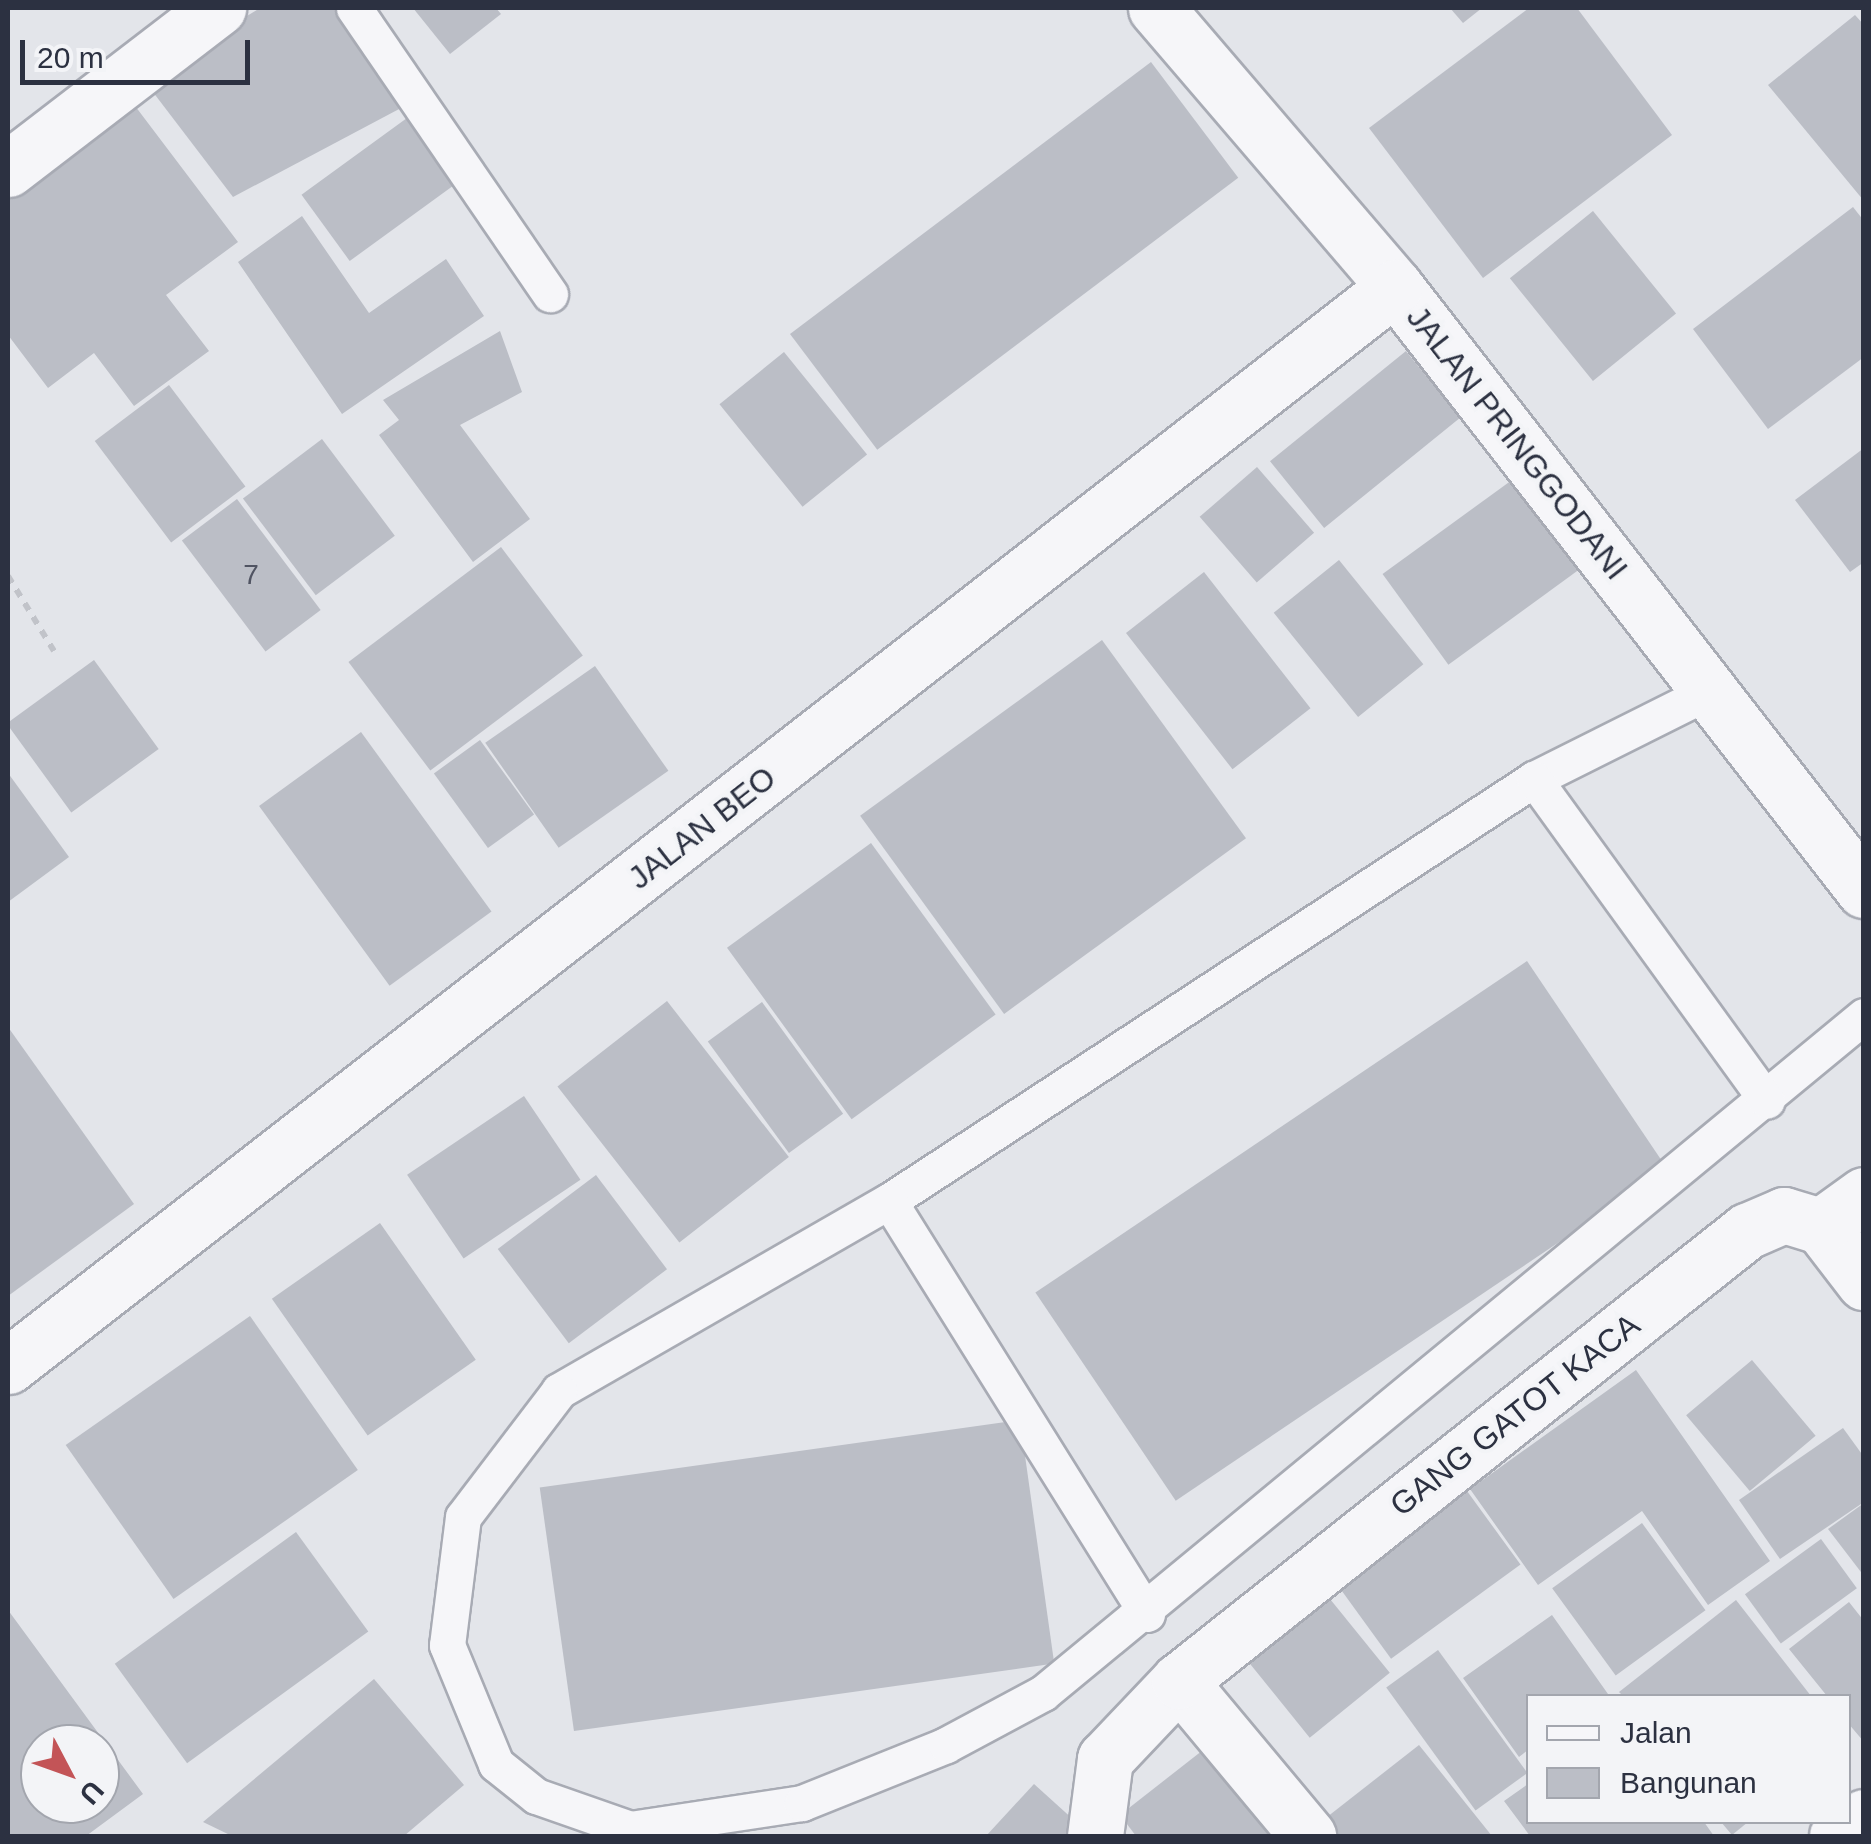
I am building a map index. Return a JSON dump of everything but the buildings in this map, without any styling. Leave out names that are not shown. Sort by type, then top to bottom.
[{"type":"street","points":[[8,169],[218,8]]},
{"type":"street","name":"JALAN PRINGGODANI","points":[[1156,8],[1394,287],[1712,690],[1864,890]]},
{"type":"street","name":"JALAN BEO","points":[[8,1366],[1394,287]]},
{"type":"street","points":[[1842,1211],[1864,1282]]},
{"type":"street","name":"GANG GATOT KACA","points":[[1095,1836],[1105,1758],[1179,1681],[1747,1231],[1784,1215],[1842,1211]]},
{"type":"street","points":[[1179,1681],[1308,1836]]},
{"type":"street","points":[[1837,1836],[1864,1817]]},
{"type":"lane","points":[[354,8],[550,294]]},
{"type":"lane","points":[[1712,690],[1534,779],[889,1201],[559,1391],[505,1453],[463,1517],[447,1645],[496,1764],[536,1796],[630,1829],[802,1803],[946,1745],[1043,1693],[1147,1614],[1767,1101],[1864,1016]]},
{"type":"lane","points":[[1534,779],[1767,1101]]},
{"type":"lane","points":[[889,1201],[1147,1614]]},
{"type":"path","points":[[8,576],[54,650]]}]
